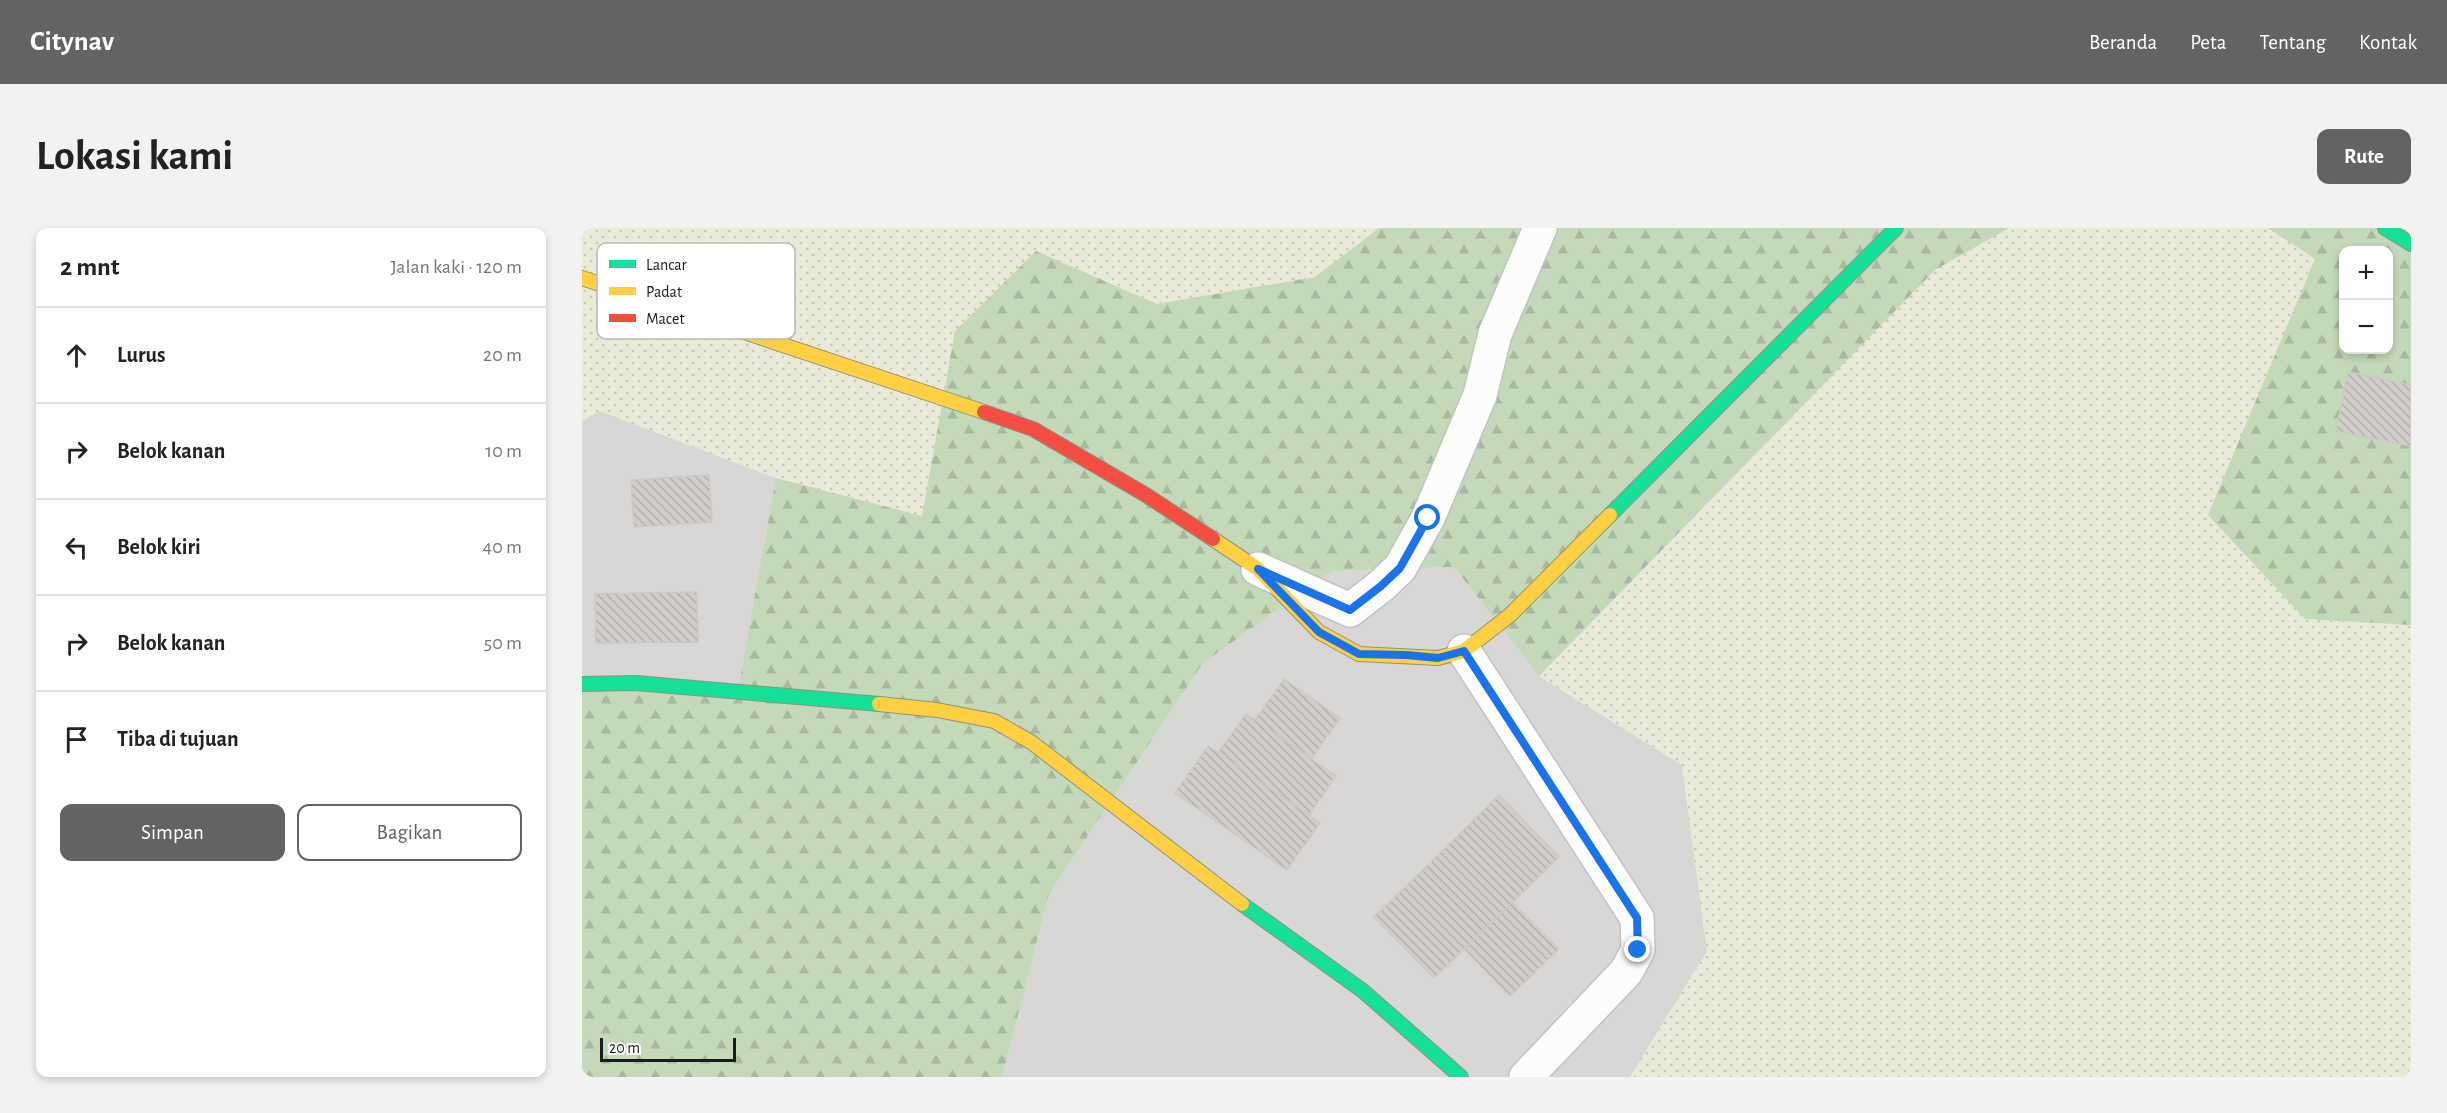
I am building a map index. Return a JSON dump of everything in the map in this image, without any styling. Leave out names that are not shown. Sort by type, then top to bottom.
[{"type":"street","points":[[764,339],[1033,429],[1146,495],[1258,569],[1350,610],[1400,568],[1428,518],[1480,395],[1495,334],[1540,228]]},
{"type":"street","points":[[1258,569],[1319,632],[1359,654],[1438,658],[1464,651],[1510,615],[1896,228]]},
{"type":"street","points":[[2385,228],[2411,244]]},
{"type":"street","points":[[582,278],[597,283]]},
{"type":"street","points":[[1464,651],[1637,918],[1638,950],[1626,972],[1526,1077]]},
{"type":"street","points":[[582,684],[636,682],[859,702],[937,710],[994,721],[1040,749],[1265,922],[1363,991],[1461,1077]]},
{"type":"shaded area","points":[[600,411],[776,478],[736,700],[582,685],[582,421]]},
{"type":"shaded area","points":[[1454,567],[1539,676],[1682,765],[1707,951],[1630,1077],[1002,1077],[1049,894],[1203,663],[1332,571]]},
{"type":"green space","points":[[582,228],[1379,228],[1315,277],[1157,304],[1091,274],[955,331],[922,516],[776,478],[600,411],[582,421]]},
{"type":"green space","points":[[1379,228],[2009,228],[1935,270],[1539,676],[1454,567],[1332,571],[1203,663],[1049,894],[1002,1077],[582,1077],[582,685],[736,700],[776,478],[922,516],[955,331],[1036,251],[1157,304],[1315,277]]},
{"type":"green space","points":[[2009,228],[2268,228],[2316,259],[2208,515],[2305,619],[2411,625],[2411,1077],[1630,1077],[1707,951],[1682,765],[1539,676],[1935,270]]},
{"type":"green space","points":[[2268,228],[2411,228],[2411,625],[2305,619],[2208,515],[2315,259]]},
{"type":"building","points":[[2348,372],[2411,385],[2411,446],[2336,431]]},
{"type":"building","points":[[709,475],[712,522],[634,527],[631,480]]},
{"type":"building","points":[[697,592],[698,642],[596,643],[595,594]]},
{"type":"building","points":[[1284,679],[1340,718],[1312,758],[1255,720]]},
{"type":"building","points":[[1246,714],[1336,776],[1309,815],[1218,753]]},
{"type":"building","points":[[1208,746],[1320,823],[1287,870],[1175,793]]},
{"type":"building","points":[[1499,795],[1559,857],[1485,929],[1425,868]]},
{"type":"building","points":[[1425,868],[1485,929],[1434,978],[1374,917]]},
{"type":"building","points":[[1512,902],[1559,949],[1510,996],[1464,949]]},
{"type":"traffic: fast","points":[[1610,515],[1896,228]]},
{"type":"traffic: fast","points":[[2385,228],[2411,244]]},
{"type":"traffic: fast","points":[[582,684],[636,683],[879,704]]},
{"type":"traffic: fast","points":[[1242,904],[1363,991],[1461,1077]]},
{"type":"traffic: slow","points":[[582,278],[597,283]]},
{"type":"traffic: slow","points":[[765,339],[984,412]]},
{"type":"traffic: slow","points":[[1213,539],[1258,569],[1319,632],[1359,654],[1438,658],[1464,651],[1510,615],[1610,515]]},
{"type":"traffic: slow","points":[[879,704],[937,710],[994,721],[1031,742],[1242,904]]},
{"type":"traffic: jam","points":[[984,412],[1033,429],[1146,495],[1213,539]]},
{"type":"route","points":[[1428,518],[1400,568],[1350,610],[1258,569],[1319,632],[1359,654],[1438,658],[1464,651],[1637,918],[1638,950]]}]
